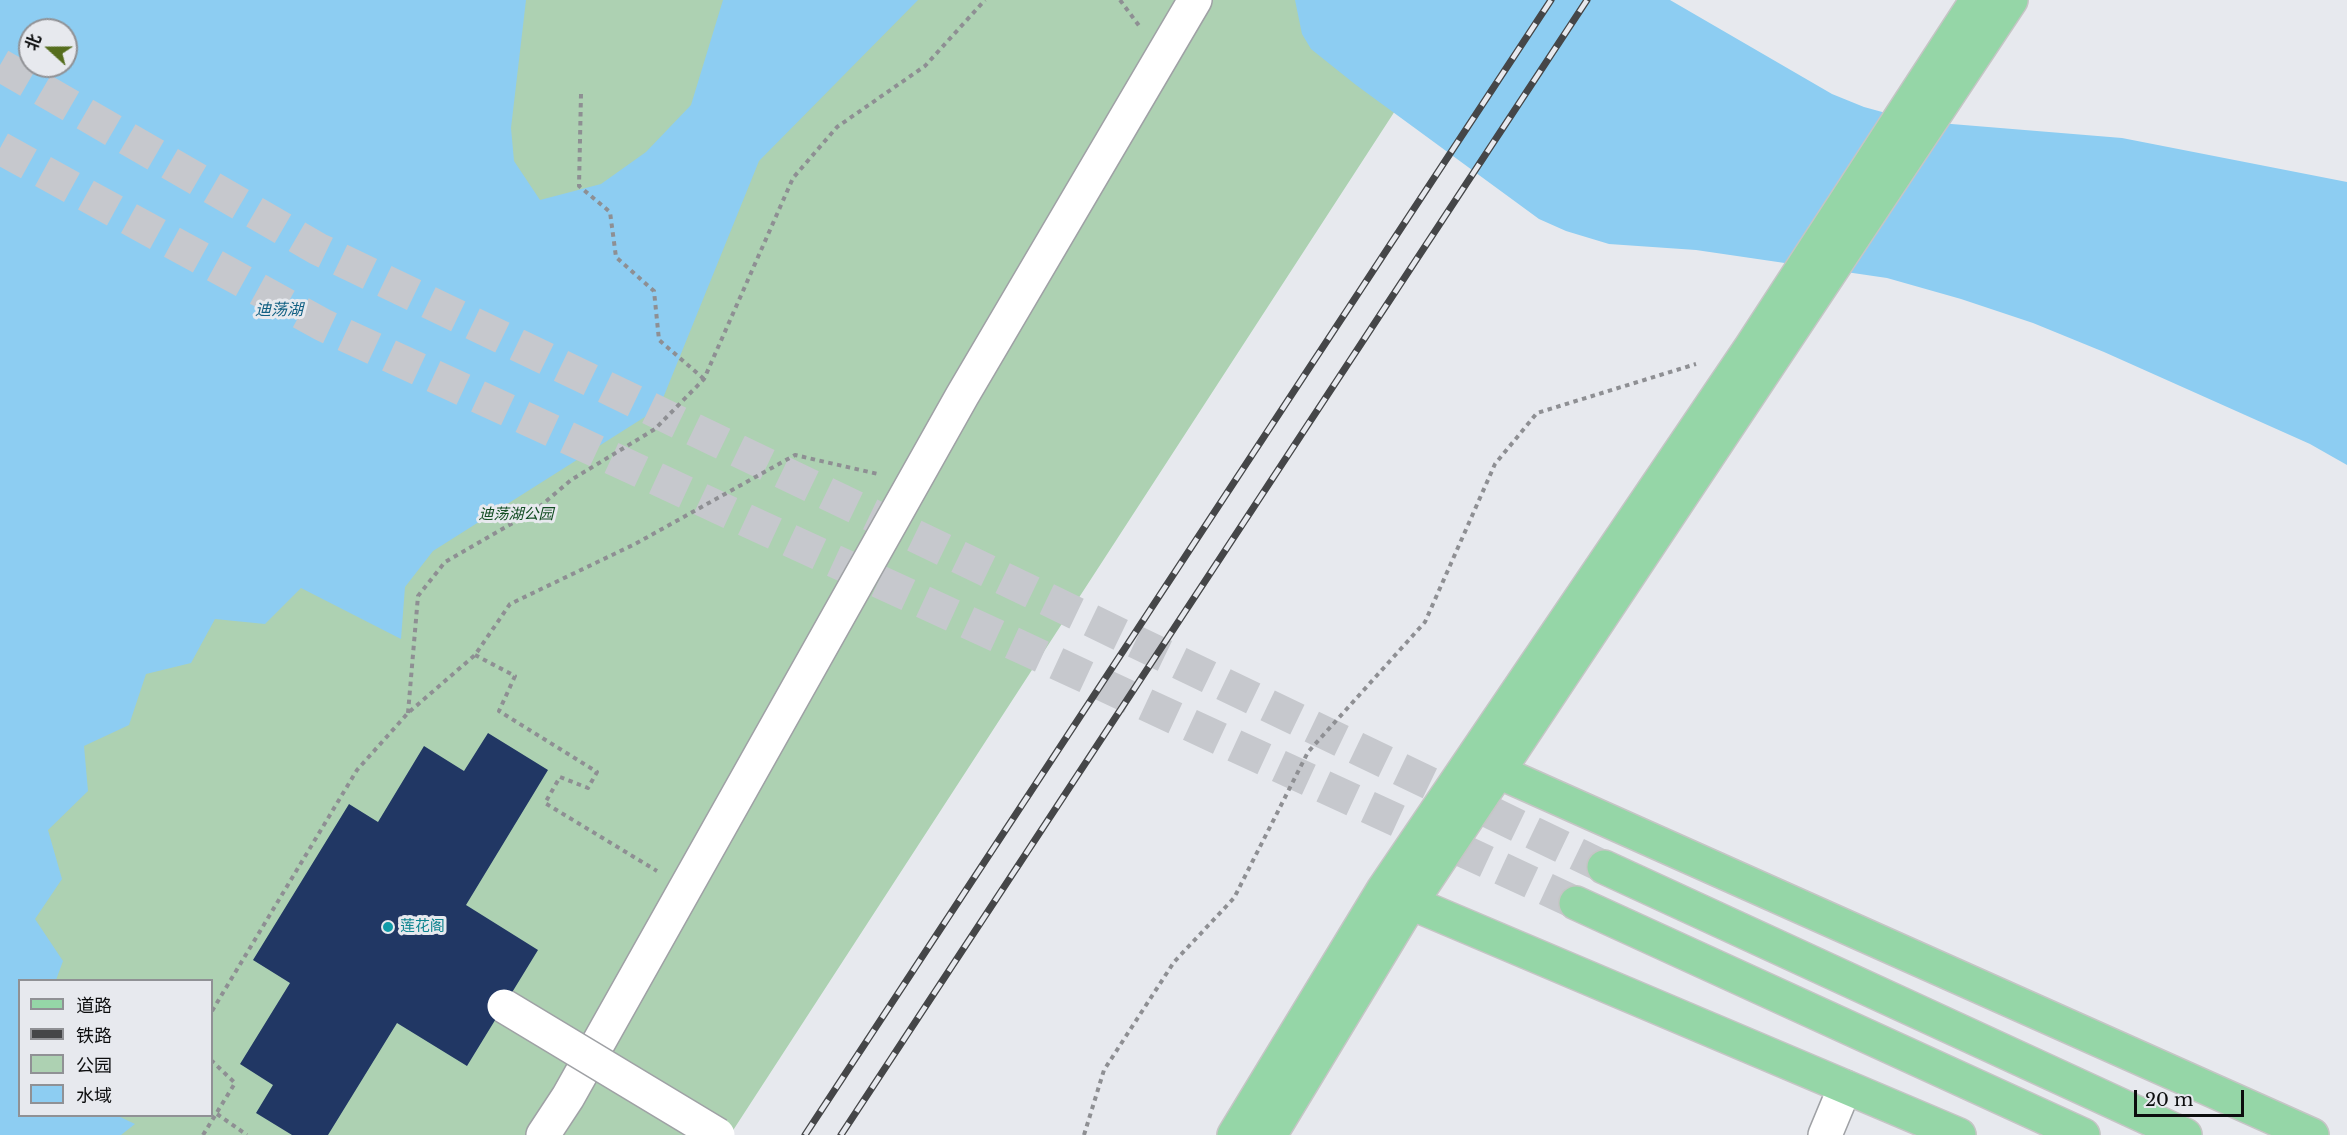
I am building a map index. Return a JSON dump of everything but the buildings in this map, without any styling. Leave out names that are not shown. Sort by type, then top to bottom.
[{"type":"main road","points":[[1934,91],[1977,0]]},
{"type":"main road","points":[[1234,1135],[1485,765],[1934,91],[2010,0]]},
{"type":"main road","points":[[1485,765],[1751,346],[1805,287]]},
{"type":"main road","points":[[1485,765],[2312,1135]]},
{"type":"main road","points":[[1604,867],[2186,1135]]},
{"type":"main road","points":[[1396,897],[1959,1135]]},
{"type":"main road","points":[[1270,1135],[1396,897]]},
{"type":"main road","points":[[1576,903],[2083,1135]]},
{"type":"street","points":[[543,1135],[568,1097],[913,483],[1189,11]]},
{"type":"street","points":[[504,1006],[718,1135]]},
{"type":"street","points":[[1825,1135],[1845,1087]]},
{"type":"path","points":[[408,712],[418,596],[445,562],[537,509],[571,480],[655,429],[704,379],[793,178],[837,127],[925,66],[985,0]]},
{"type":"path","points":[[581,94],[579,186],[610,212],[616,257],[654,291],[659,340],[704,379]]},
{"type":"path","points":[[1084,1135],[1104,1070],[1174,962],[1234,898],[1308,752],[1425,622],[1495,464],[1537,413],[1751,346]]},
{"type":"path","points":[[213,1009],[357,770],[408,712],[475,656],[510,604],[635,544],[795,455],[913,483]]},
{"type":"path","points":[[475,656],[515,676],[499,711],[597,772],[588,788],[560,777],[545,803],[686,888]]},
{"type":"path","points":[[203,1135],[235,1083],[213,1062]]},
{"type":"path","points":[[217,1114],[247,1135]]},
{"type":"green space","name":"迪荡湖公园","points":[[0,0],[1467,0],[730,1135],[0,1135]]},
{"type":"water","name":"迪荡湖","points":[[0,0],[526,0],[511,128],[514,161],[540,200],[601,184],[646,152],[691,105],[723,0],[918,0],[759,161],[659,408],[433,551],[405,587],[401,639],[301,588],[265,624],[215,619],[191,663],[146,674],[129,725],[84,746],[88,791],[48,830],[62,879],[35,919],[63,961],[56,979],[18,979],[18,1117],[120,1117],[135,1124],[121,1135],[0,1135]]},
{"type":"water","points":[[1295,0],[1670,0],[1832,94],[1864,107],[1915,121],[2122,138],[2347,182],[2347,465],[2310,444],[2104,352],[2033,323],[1961,299],[1887,278],[1696,250],[1609,244],[1566,231],[1539,219],[1356,85],[1311,49],[1302,34]]},
{"type":"tunnel","points":[[0,65],[318,249],[1604,867]]},
{"type":"tunnel","points":[[0,148],[323,325],[1576,903]]},
{"type":"railway","points":[[805,1135],[1551,0]]},
{"type":"railway","points":[[841,1135],[1587,0]]},
{"type":"place","name":"莲花阁","points":[[388,927]]}]
